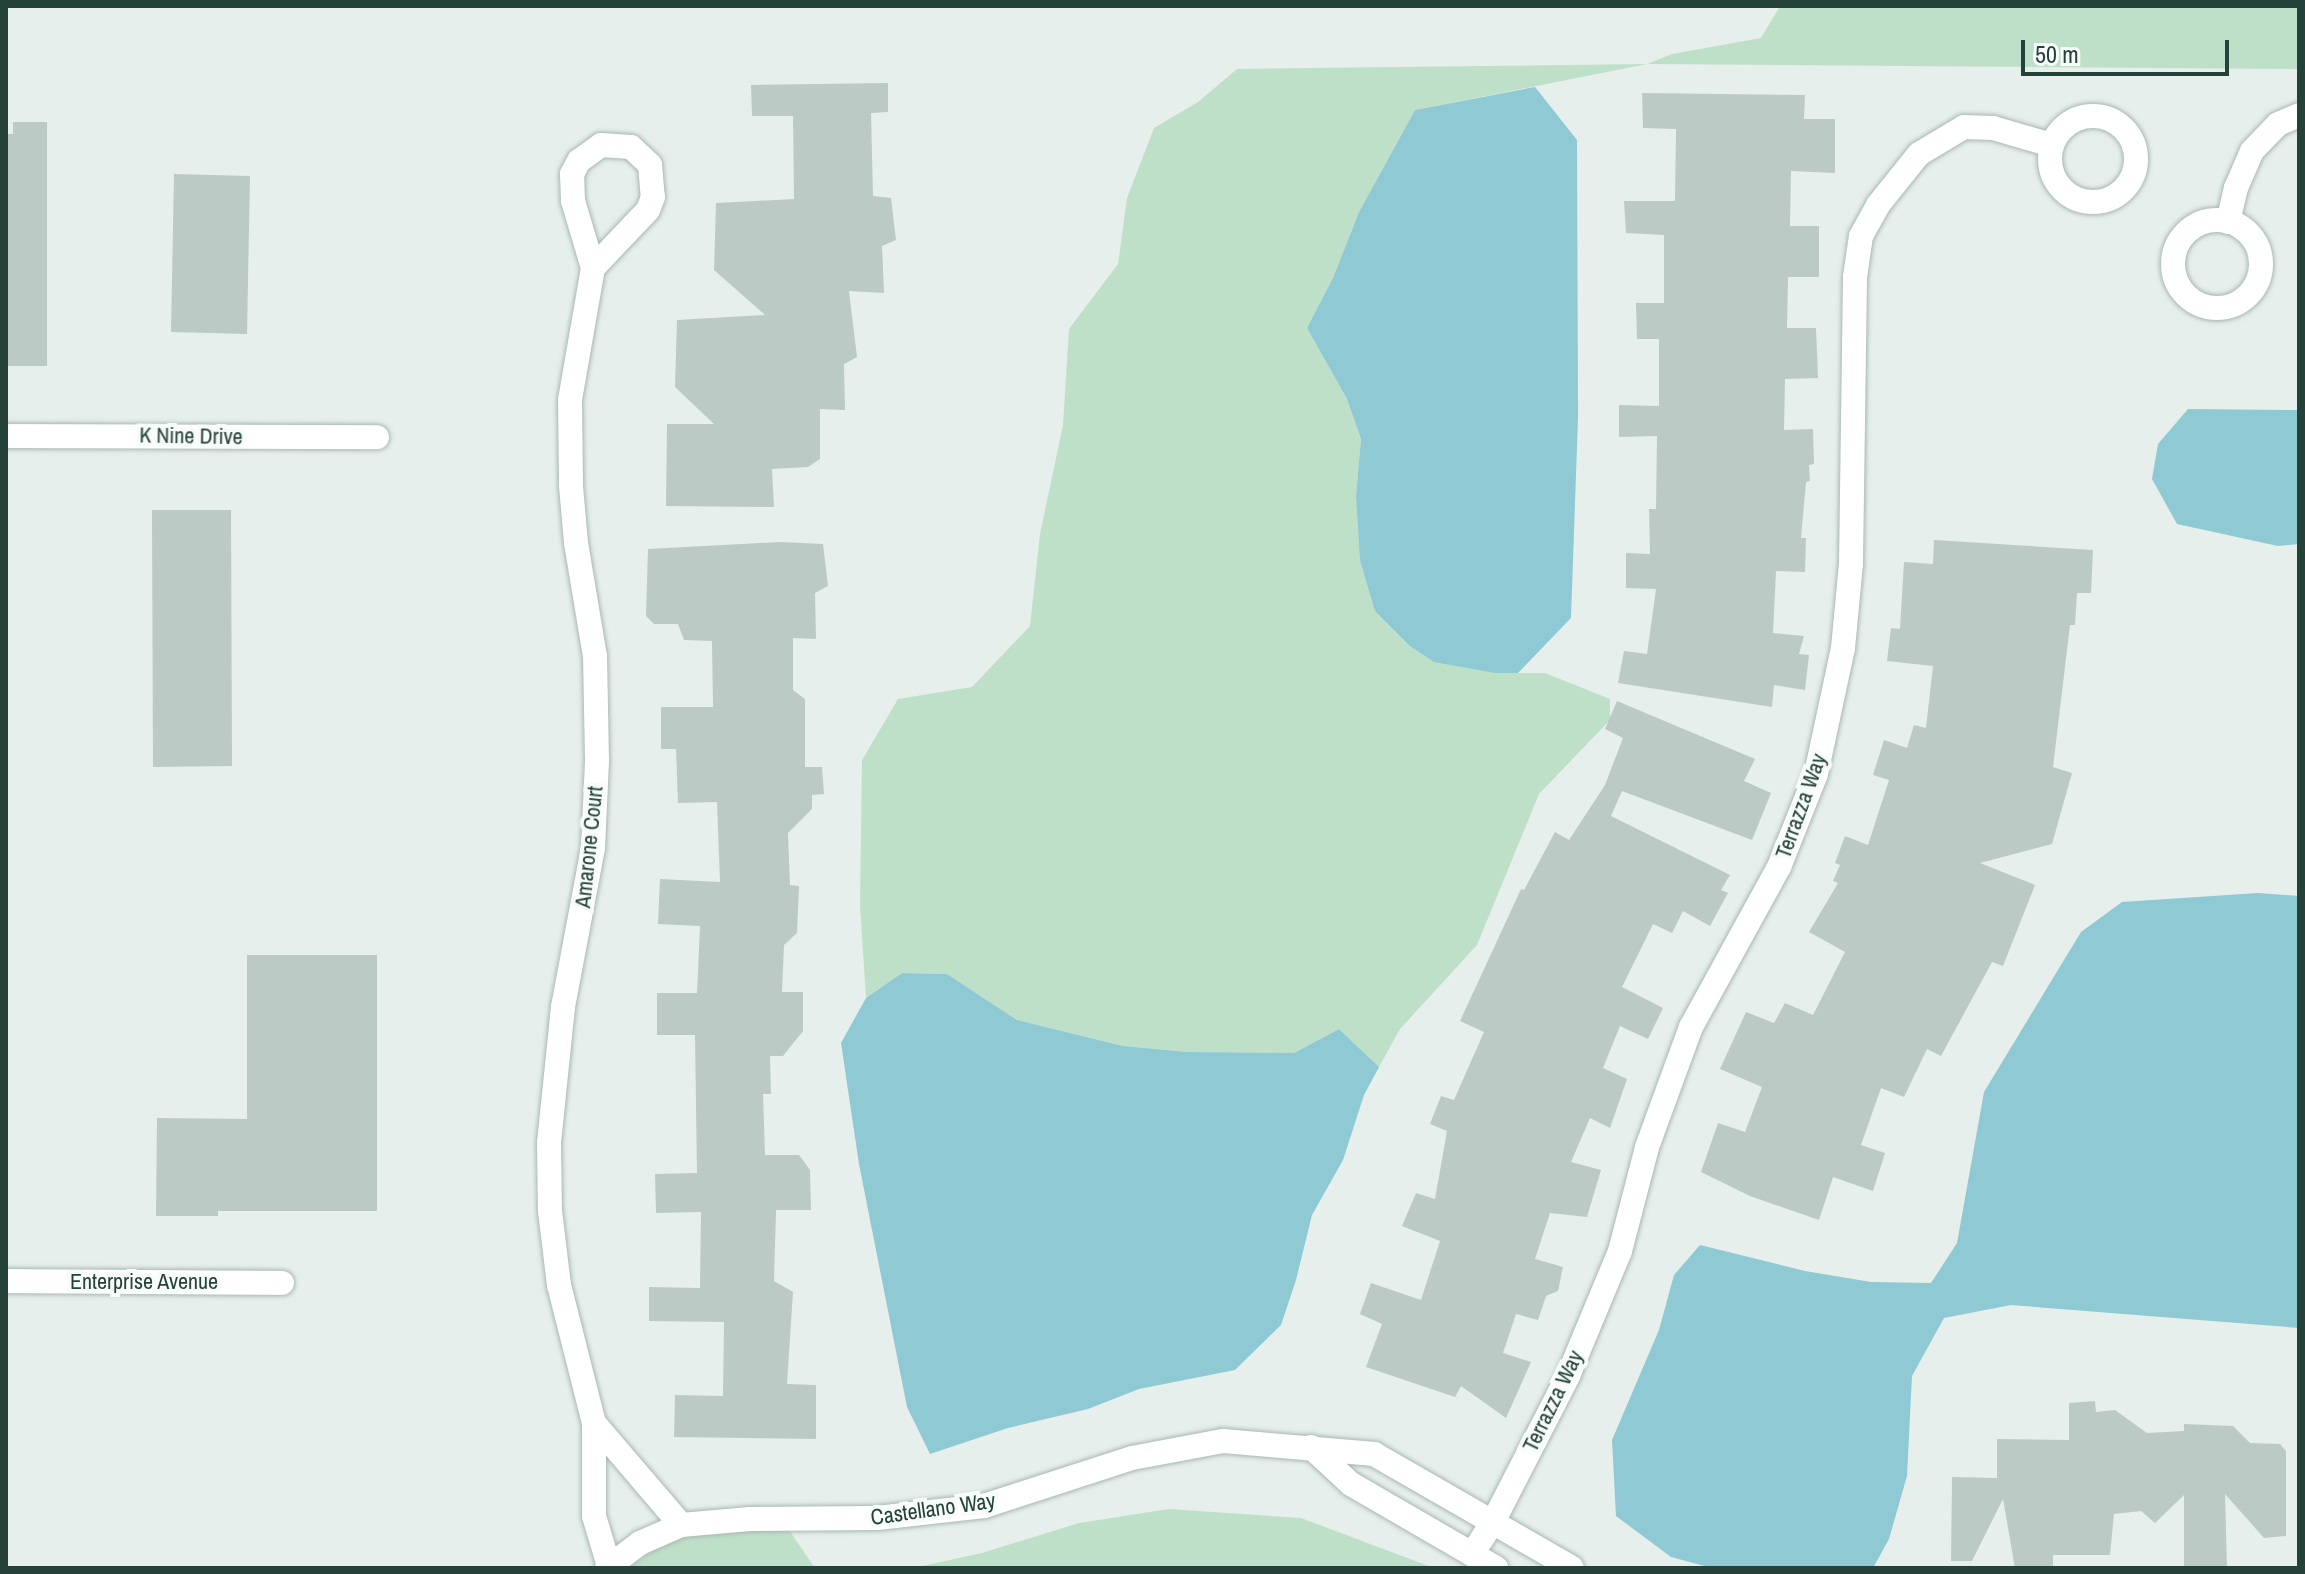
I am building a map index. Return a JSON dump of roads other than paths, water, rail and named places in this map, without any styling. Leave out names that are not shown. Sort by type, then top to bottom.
[{"type":"street","points":[[2228,222],[2236,188],[2252,151],[2278,124],[2299,115]]},
{"type":"street","name":"Terrazza Way","points":[[1472,1554],[1493,1522],[1568,1376],[1620,1251],[1647,1147],[1691,1027],[1779,867],[1816,774],[1843,648],[1851,564],[1855,277],[1861,236],[1878,205],[1919,154],[1964,127],[1993,128],[2052,145]]},
{"type":"street","name":"Amarone Court","points":[[593,268],[648,210],[653,197],[650,165],[631,147],[601,145],[579,161],[572,174],[573,201],[593,268],[574,370],[568,427],[576,543],[595,656],[597,761],[593,848],[563,1007],[549,1143],[550,1211],[559,1285],[594,1423]]},
{"type":"street","name":"K Nine Drive","points":[[6,436],[377,437]]},
{"type":"street","name":"Enterprise Avenue","points":[[6,1281],[282,1283]]},
{"type":"street","points":[[594,1423],[681,1525]]},
{"type":"street","points":[[594,1423],[594,1516],[608,1567]]},
{"type":"street","name":"Castellano Way","points":[[608,1567],[640,1543],[681,1525],[750,1519],[877,1518],[984,1506],[1132,1458],[1223,1441],[1374,1454],[1572,1568]]},
{"type":"street","points":[[1311,1447],[1351,1484],[1496,1568]]},
{"type":"water","points":[[1535,87],[1577,140],[1578,417],[1571,618],[1518,673],[1495,673],[1434,662],[1410,646],[1375,611],[1360,560],[1356,495],[1361,439],[1347,399],[1307,328],[1333,278],[1359,212],[1415,110]]},
{"type":"water","points":[[2188,409],[2299,410],[2299,544],[2278,546],[2177,524],[2152,479],[2158,444]]},
{"type":"water","points":[[2258,893],[2299,896],[2299,1328],[2011,1305],[1944,1318],[1912,1376],[1907,1476],[1889,1539],[1873,1568],[1712,1568],[1671,1557],[1616,1516],[1612,1440],[1659,1330],[1674,1275],[1700,1245],[1805,1271],[1871,1282],[1931,1283],[1957,1243],[1984,1092],[2081,932],[2122,902]]},
{"type":"water","points":[[902,973],[947,974],[1017,1020],[1123,1046],[1188,1052],[1294,1053],[1339,1029],[1379,1067],[1364,1095],[1343,1160],[1312,1215],[1281,1325],[1235,1370],[1139,1389],[1088,1409],[1008,1428],[930,1454],[907,1407],[859,1164],[841,1043],[866,998]]}]
